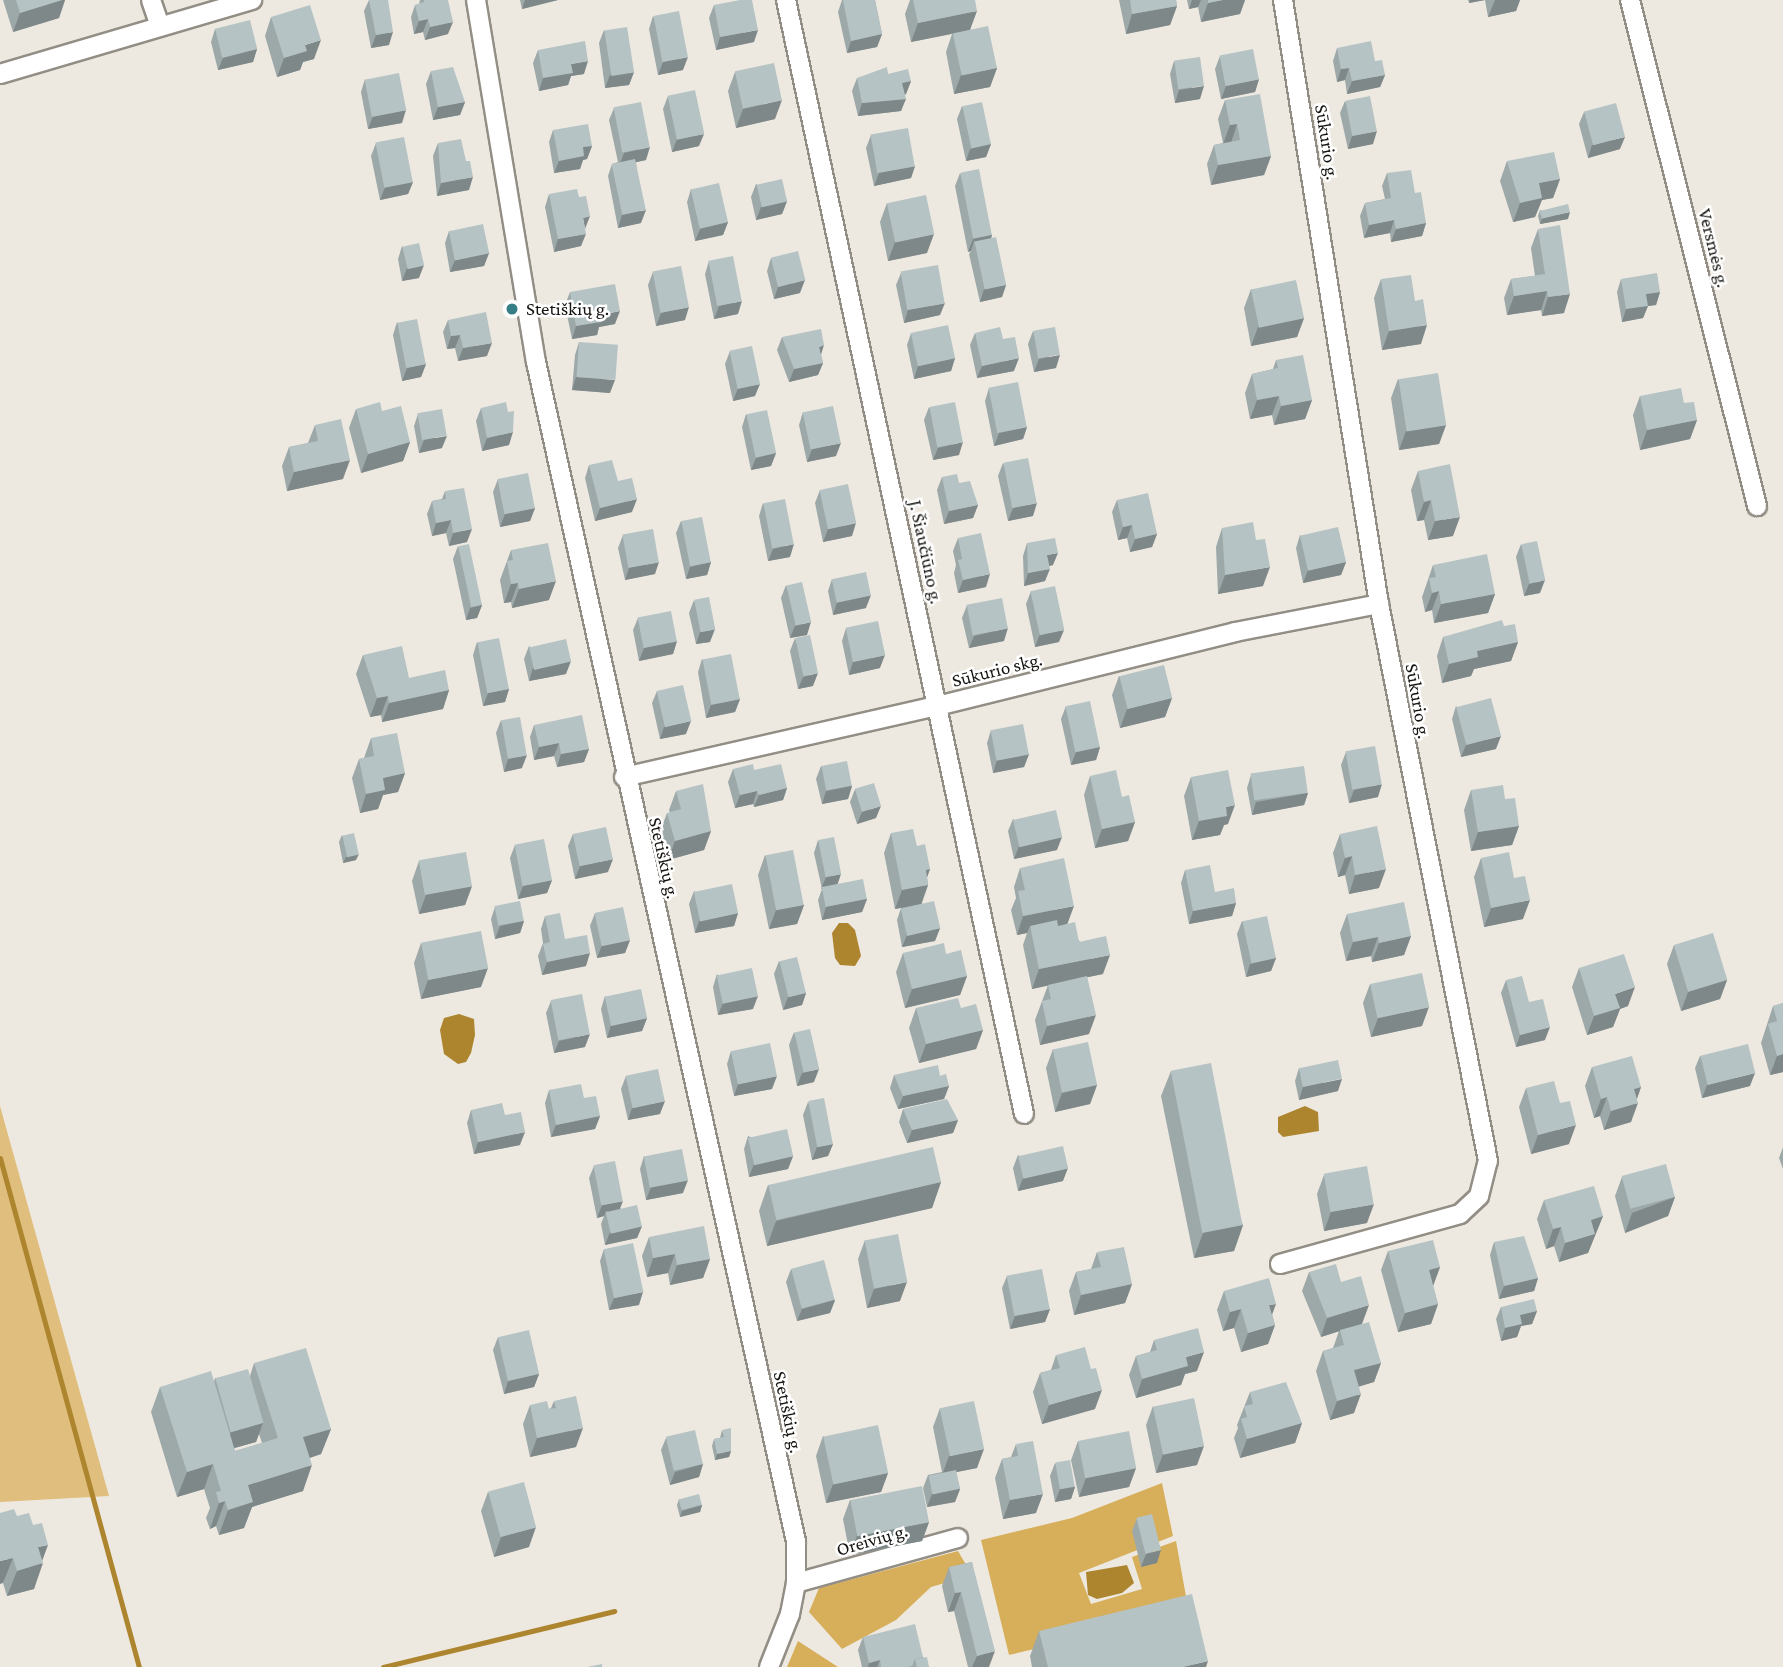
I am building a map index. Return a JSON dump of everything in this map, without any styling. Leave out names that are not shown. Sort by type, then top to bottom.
[{"type":"street","points":[[151,0],[160,26]]},
{"type":"street","points":[[0,74],[252,0]]},
{"type":"street","name":"Stetiškių g.","points":[[476,0],[536,362],[624,777],[796,1542],[796,1583],[769,1667]]},
{"type":"street","name":"J. Šiaučiūno g.","points":[[786,0],[1024,1114]]},
{"type":"street","name":"Sūkurio g.","points":[[1280,1264],[1460,1214],[1479,1196],[1488,1161],[1379,604],[1283,0]]},
{"type":"street","name":"Versmės g.","points":[[1630,0],[1757,506]]},
{"type":"street","name":"Sūkurio skg.","points":[[624,777],[937,706],[1235,632],[1379,604]]},
{"type":"street","name":"Oreivių g.","points":[[796,1583],[958,1538]]},
{"type":"shaded area","points":[[839,923],[848,923],[855,930],[861,956],[855,966],[840,965],[835,958],[832,933]]},
{"type":"shaded area","points":[[459,1014],[474,1019],[475,1035],[466,1062],[458,1064],[444,1054],[440,1030],[444,1018]]},
{"type":"shaded area","points":[[0,1106],[109,1496],[0,1502]]},
{"type":"shaded area","points":[[1305,1106],[1318,1112],[1319,1131],[1283,1137],[1278,1132],[1278,1117]]},
{"type":"shaded area","points":[[1162,1483],[1173,1536],[1079,1573],[1091,1604],[1142,1589],[1132,1557],[1176,1541],[1189,1613],[1009,1655],[981,1540],[1072,1518]]},
{"type":"shaded area","points":[[958,1551],[972,1575],[931,1587],[896,1620],[842,1649],[809,1612],[819,1588]]},
{"type":"shaded area","points":[[1127,1565],[1134,1583],[1122,1593],[1097,1599],[1088,1595],[1086,1572]]},
{"type":"shaded area","points":[[798,1641],[838,1667],[787,1667]]},
{"type":"building","points":[[16,0],[62,0],[20,13]]},
{"type":"building","points":[[369,0],[388,0],[393,32],[376,35]]},
{"type":"building","points":[[424,0],[448,0],[453,22],[430,27],[428,19],[419,21],[415,5]]},
{"type":"building","points":[[752,0],[758,30],[720,37],[714,5]]},
{"type":"building","points":[[843,0],[875,0],[882,34],[851,41]]},
{"type":"building","points":[[913,0],[975,0],[977,11],[918,23]]},
{"type":"building","points":[[1130,0],[1176,0],[1177,6],[1132,14]]},
{"type":"building","points":[[310,5],[321,40],[305,45],[307,51],[284,58],[271,17]]},
{"type":"building","points":[[679,11],[688,57],[662,62],[653,16]]},
{"type":"building","points":[[250,20],[257,49],[222,58],[215,29]]},
{"type":"building","points":[[988,26],[997,68],[962,76],[953,33]]},
{"type":"building","points":[[627,27],[634,72],[611,76],[604,31]]},
{"type":"building","points":[[585,41],[588,61],[571,64],[573,73],[543,78],[538,50]]},
{"type":"building","points":[[1371,41],[1375,61],[1382,60],[1385,75],[1352,81],[1349,68],[1341,69],[1337,48]]},
{"type":"building","points":[[1253,49],[1259,79],[1226,86],[1220,55]]},
{"type":"building","points":[[1200,57],[1204,86],[1178,89],[1174,61]]},
{"type":"building","points":[[774,63],[782,100],[743,108],[735,71]]},
{"type":"building","points":[[453,67],[465,102],[438,107],[431,71]]},
{"type":"building","points":[[887,67],[888,74],[908,69],[911,81],[902,83],[906,99],[862,103],[857,78]]},
{"type":"building","points":[[399,73],[406,110],[372,117],[365,80]]},
{"type":"building","points":[[695,90],[704,134],[677,140],[668,96]]},
{"type":"building","points":[[1260,94],[1271,156],[1218,165],[1214,145],[1240,140],[1237,124],[1230,125],[1225,100]]},
{"type":"building","points":[[1370,96],[1377,131],[1352,136],[1345,101]]},
{"type":"building","points":[[641,102],[650,147],[622,152],[614,107]]},
{"type":"building","points":[[982,102],[991,144],[971,148],[962,106]]},
{"type":"building","points":[[1616,103],[1625,137],[1593,145],[1584,112]]},
{"type":"building","points":[[588,124],[592,146],[583,147],[584,156],[559,161],[553,130]]},
{"type":"building","points":[[908,128],[915,166],[877,173],[871,135]]},
{"type":"building","points":[[404,137],[413,182],[384,188],[376,143]]},
{"type":"building","points":[[461,139],[473,177],[441,183],[438,143]]},
{"type":"building","points":[[1554,152],[1560,179],[1539,183],[1542,198],[1520,203],[1507,161]]},
{"type":"building","points":[[635,159],[646,210],[622,215],[612,164]]},
{"type":"building","points":[[979,169],[992,235],[973,238],[960,173]]},
{"type":"building","points":[[1411,170],[1415,193],[1421,192],[1426,223],[1396,229],[1394,220],[1369,225],[1365,203],[1391,198],[1387,173]]},
{"type":"building","points":[[782,179],[787,201],[762,207],[757,185]]},
{"type":"building","points":[[719,183],[728,222],[700,228],[691,190]]},
{"type":"building","points":[[577,189],[579,197],[586,196],[590,216],[583,218],[586,234],[558,239],[549,194]]},
{"type":"building","points":[[926,195],[934,234],[895,242],[887,203]]},
{"type":"building","points":[[1568,204],[1570,212],[1542,219],[1540,211]]},
{"type":"building","points":[[483,224],[489,253],[455,261],[449,231]]},
{"type":"building","points":[[1560,225],[1570,294],[1548,297],[1547,291],[1514,296],[1511,279],[1545,274],[1538,229]]},
{"type":"building","points":[[996,237],[1006,285],[985,290],[974,242]]},
{"type":"building","points":[[419,243],[424,265],[408,269],[402,247]]},
{"type":"building","points":[[798,251],[805,280],[778,287],[771,258]]},
{"type":"building","points":[[733,256],[742,301],[717,306],[708,261]]},
{"type":"building","points":[[938,265],[945,303],[907,310],[901,272]]},
{"type":"building","points":[[681,266],[689,307],[661,313],[653,272]]},
{"type":"building","points":[[1657,273],[1660,292],[1646,294],[1648,306],[1626,309],[1621,279]]},
{"type":"building","points":[[1411,275],[1415,301],[1423,299],[1427,325],[1389,331],[1381,279]]},
{"type":"building","points":[[1296,280],[1304,318],[1259,328],[1251,290]]},
{"type":"building","points":[[615,284],[620,311],[600,315],[601,322],[576,326],[570,292]]},
{"type":"building","points":[[486,312],[492,343],[463,348],[460,335],[451,336],[448,320]]},
{"type":"building","points":[[417,319],[426,364],[406,368],[397,323]]},
{"type":"building","points":[[948,325],[955,358],[918,366],[911,333]]},
{"type":"building","points":[[1000,327],[1003,339],[1015,337],[1019,358],[982,366],[975,333]]},
{"type":"building","points":[[1055,327],[1060,355],[1038,358],[1033,331]]},
{"type":"building","points":[[821,329],[824,345],[819,347],[823,363],[794,369],[782,337]]},
{"type":"building","points":[[579,342],[618,345],[615,380],[577,377]]},
{"type":"building","points":[[752,346],[760,384],[738,389],[730,351]]},
{"type":"building","points":[[1303,355],[1312,400],[1281,406],[1279,396],[1257,400],[1252,374],[1278,368],[1276,360]]},
{"type":"building","points":[[1438,373],[1446,425],[1407,432],[1398,379]]},
{"type":"building","points":[[1018,382],[1027,427],[997,433],[989,388]]},
{"type":"building","points":[[1681,388],[1684,403],[1694,402],[1697,420],[1647,430],[1640,396]]},
{"type":"building","points":[[380,402],[382,411],[401,406],[410,442],[368,454],[356,409]]},
{"type":"building","points":[[506,402],[508,412],[514,411],[513,432],[487,438],[481,408]]},
{"type":"building","points":[[955,402],[963,442],[937,447],[929,407]]},
{"type":"building","points":[[833,406],[841,443],[811,450],[803,412]]},
{"type":"building","points":[[442,409],[447,436],[422,440],[417,413]]},
{"type":"building","points":[[767,410],[776,453],[756,457],[746,414]]},
{"type":"building","points":[[341,419],[350,460],[294,472],[289,447],[318,441],[315,425]]},
{"type":"building","points":[[1028,458],[1037,503],[1012,508],[1003,463]]},
{"type":"building","points":[[612,460],[618,481],[632,478],[637,499],[600,508],[589,465]]},
{"type":"building","points":[[1450,464],[1460,517],[1435,521],[1431,500],[1424,502],[1418,471]]},
{"type":"building","points":[[528,473],[535,508],[504,514],[498,479]]},
{"type":"building","points":[[957,474],[959,483],[970,481],[978,505],[949,511],[942,477]]},
{"type":"building","points":[[848,484],[856,523],[828,529],[820,490]]},
{"type":"building","points":[[464,488],[472,529],[453,533],[451,520],[436,523],[432,501],[446,499],[445,491]]},
{"type":"building","points":[[1148,493],[1157,534],[1135,539],[1132,525],[1123,527],[1117,500]]},
{"type":"building","points":[[785,499],[794,544],[772,548],[763,503]]},
{"type":"building","points":[[702,517],[711,562],[690,566],[681,521]]},
{"type":"building","points":[[1253,522],[1256,540],[1265,539],[1270,567],[1225,575],[1222,528]]},
{"type":"building","points":[[1338,527],[1346,562],[1308,571],[1300,536]]},
{"type":"building","points":[[653,529],[659,562],[628,568],[622,534]]},
{"type":"building","points":[[981,533],[990,574],[963,580],[958,560],[962,559],[958,538]]},
{"type":"building","points":[[1055,538],[1058,553],[1047,555],[1050,569],[1028,573],[1027,543]]},
{"type":"building","points":[[1537,541],[1545,580],[1530,583],[1521,544]]},
{"type":"building","points":[[548,543],[556,581],[519,589],[518,583],[511,584],[507,561],[513,560],[511,550]]},
{"type":"building","points":[[469,544],[482,605],[471,607],[458,546]]},
{"type":"building","points":[[1487,554],[1495,594],[1441,604],[1439,591],[1432,593],[1429,578],[1436,577],[1433,565]]},
{"type":"building","points":[[866,572],[871,595],[837,603],[832,579]]},
{"type":"building","points":[[802,582],[811,622],[796,626],[786,586]]},
{"type":"building","points":[[1055,586],[1064,630],[1040,635],[1031,591]]},
{"type":"building","points":[[709,597],[715,629],[701,632],[694,600]]},
{"type":"building","points":[[1002,598],[1008,628],[973,635],[967,605]]},
{"type":"building","points":[[671,611],[677,641],[644,648],[638,617]]},
{"type":"building","points":[[1502,620],[1504,626],[1515,624],[1518,642],[1477,651],[1478,657],[1449,664],[1443,637]]},
{"type":"building","points":[[878,621],[885,655],[853,662],[846,628]]},
{"type":"building","points":[[810,635],[818,673],[803,676],[795,638]]},
{"type":"building","points":[[499,638],[509,689],[487,693],[477,642]]},
{"type":"building","points":[[566,639],[571,661],[534,670],[529,648]]},
{"type":"building","points":[[402,646],[409,678],[445,670],[449,690],[389,703],[388,696],[377,698],[363,655]]},
{"type":"building","points":[[731,654],[740,699],[711,705],[703,660]]},
{"type":"building","points":[[1164,665],[1172,698],[1128,709],[1119,676]]},
{"type":"building","points":[[683,685],[691,721],[665,727],[657,691]]},
{"type":"building","points":[[1491,698],[1501,736],[1466,745],[1456,707]]},
{"type":"building","points":[[1090,701],[1100,747],[1075,752],[1066,706]]},
{"type":"building","points":[[582,715],[589,749],[561,754],[559,743],[539,747],[534,725]]},
{"type":"building","points":[[520,717],[527,755],[508,759],[501,720]]},
{"type":"building","points":[[1023,724],[1029,754],[997,761],[991,730]]},
{"type":"building","points":[[397,733],[405,773],[383,778],[385,790],[366,794],[359,759],[374,756],[371,738]]},
{"type":"building","points":[[1375,746],[1382,784],[1352,790],[1345,751]]},
{"type":"building","points":[[847,761],[852,786],[826,791],[821,766]]},
{"type":"building","points":[[753,764],[754,770],[781,764],[787,788],[759,795],[757,791],[740,795],[733,769]]},
{"type":"building","points":[[1304,766],[1308,793],[1254,800],[1251,774]]},
{"type":"building","points":[[1116,770],[1122,797],[1129,795],[1135,822],[1102,829],[1090,776]]},
{"type":"building","points":[[1228,770],[1235,805],[1226,807],[1227,816],[1199,821],[1191,777]]},
{"type":"building","points":[[874,783],[881,806],[862,812],[855,789]]},
{"type":"building","points":[[703,784],[711,831],[675,841],[667,813],[681,809],[676,791]]},
{"type":"building","points":[[1503,785],[1505,799],[1515,798],[1519,826],[1478,832],[1471,790]]},
{"type":"building","points":[[1056,810],[1062,837],[1019,847],[1013,820]]},
{"type":"building","points":[[1377,826],[1386,869],[1355,875],[1352,856],[1345,858],[1340,834]]},
{"type":"building","points":[[606,827],[613,859],[580,866],[573,834]]},
{"type":"building","points":[[913,829],[917,846],[925,844],[930,869],[926,870],[928,885],[902,890],[891,833]]},
{"type":"building","points":[[354,833],[359,854],[347,857],[342,836]]},
{"type":"building","points":[[834,837],[841,874],[826,877],[818,840]]},
{"type":"building","points":[[544,839],[552,880],[523,886],[515,845]]},
{"type":"building","points":[[793,850],[804,905],[776,910],[766,855]]},
{"type":"building","points":[[466,852],[472,886],[425,895],[419,860]]},
{"type":"building","points":[[1509,852],[1514,878],[1525,876],[1530,900],[1491,908],[1481,858]]},
{"type":"building","points":[[1064,858],[1074,906],[1023,916],[1018,891],[1025,890],[1020,868]]},
{"type":"building","points":[[1210,865],[1215,892],[1234,888],[1236,903],[1193,911],[1185,870]]},
{"type":"building","points":[[863,879],[867,899],[826,907],[822,887]]},
{"type":"building","points":[[732,884],[738,913],[700,921],[694,892]]},
{"type":"building","points":[[520,901],[524,921],[498,926],[494,906]]},
{"type":"building","points":[[934,901],[940,928],[907,936],[901,909]]},
{"type":"building","points":[[1404,902],[1411,936],[1379,943],[1378,937],[1353,942],[1347,914]]},
{"type":"building","points":[[623,907],[630,940],[602,946],[595,913]]},
{"type":"building","points":[[560,913],[565,939],[587,935],[590,953],[547,962],[543,944],[550,942],[545,916]]},
{"type":"building","points":[[1267,916],[1276,958],[1251,963],[1243,921]]},
{"type":"building","points":[[1057,920],[1058,926],[1075,922],[1079,942],[1106,936],[1110,955],[1039,969],[1030,926]]},
{"type":"building","points":[[481,931],[488,968],[428,980],[421,943]]},
{"type":"building","points":[[1713,933],[1727,980],[1688,992],[1674,945]]},
{"type":"building","points":[[944,943],[946,954],[961,950],[967,976],[912,989],[903,953]]},
{"type":"building","points":[[1624,954],[1635,987],[1615,994],[1620,1008],[1594,1016],[1579,968]]},
{"type":"building","points":[[797,957],[806,993],[788,997],[780,961]]},
{"type":"building","points":[[752,968],[758,996],[723,1004],[717,975]]},
{"type":"building","points":[[1422,973],[1429,1007],[1377,1018],[1370,984]]},
{"type":"building","points":[[1087,976],[1096,1015],[1047,1026],[1042,1001],[1051,999],[1048,985]]},
{"type":"building","points":[[1522,976],[1529,1002],[1543,999],[1550,1027],[1520,1035],[1506,980]]},
{"type":"building","points":[[641,989],[647,1018],[611,1026],[605,997]]},
{"type":"building","points":[[582,994],[590,1034],[558,1040],[551,1000]]},
{"type":"building","points":[[958,998],[961,1008],[976,1004],[983,1030],[926,1044],[916,1008]]},
{"type":"building","points":[[1783,1003],[1783,1054],[1777,1056],[1768,1024],[1777,1021],[1773,1006]]},
{"type":"building","points":[[810,1029],[819,1069],[804,1073],[794,1033]]},
{"type":"building","points":[[1088,1042],[1097,1085],[1062,1093],[1053,1049]]},
{"type":"building","points":[[770,1043],[777,1076],[738,1085],[731,1051]]},
{"type":"building","points":[[1748,1044],[1755,1073],[1708,1085],[1700,1056]]},
{"type":"building","points":[[1632,1056],[1641,1087],[1634,1089],[1638,1103],[1611,1111],[1607,1097],[1601,1099],[1592,1067]]},
{"type":"building","points":[[1338,1060],[1342,1079],[1303,1087],[1299,1068]]},
{"type":"building","points":[[1211,1063],[1242,1225],[1202,1233],[1171,1071]]},
{"type":"building","points":[[938,1065],[940,1076],[946,1074],[949,1086],[903,1096],[894,1075]]},
{"type":"building","points":[[658,1069],[665,1101],[633,1108],[626,1076]]},
{"type":"building","points":[[1554,1081],[1560,1103],[1570,1101],[1576,1125],[1538,1135],[1526,1088]]},
{"type":"building","points":[[581,1084],[584,1098],[596,1096],[600,1116],[556,1125],[549,1090]]},
{"type":"building","points":[[824,1098],[833,1144],[817,1147],[808,1101]]},
{"type":"building","points":[[947,1099],[958,1120],[912,1130],[903,1109]]},
{"type":"building","points":[[502,1103],[505,1115],[521,1112],[525,1132],[478,1142],[471,1110]]},
{"type":"building","points":[[787,1129],[793,1156],[754,1165],[748,1138]]},
{"type":"building","points":[[1063,1146],[1068,1168],[1023,1179],[1018,1156]]},
{"type":"building","points":[[933,1147],[941,1182],[776,1220],[768,1185]]},
{"type":"building","points":[[682,1149],[688,1180],[650,1188],[644,1156]]},
{"type":"building","points":[[615,1161],[623,1201],[601,1205],[593,1165]]},
{"type":"building","points":[[1666,1164],[1675,1197],[1630,1209],[1622,1176]]},
{"type":"building","points":[[1367,1166],[1374,1204],[1330,1212],[1324,1174]]},
{"type":"building","points":[[1594,1186],[1603,1216],[1591,1220],[1595,1234],[1565,1243],[1561,1227],[1553,1229],[1544,1200]]},
{"type":"building","points":[[637,1205],[642,1226],[611,1234],[606,1212]]},
{"type":"building","points":[[704,1226],[710,1259],[677,1265],[675,1254],[653,1258],[649,1237]]},
{"type":"building","points":[[898,1234],[907,1282],[874,1289],[865,1240]]},
{"type":"building","points":[[1524,1236],[1538,1278],[1504,1286],[1494,1242]]},
{"type":"building","points":[[1433,1240],[1440,1267],[1429,1270],[1438,1304],[1405,1313],[1388,1251]]},
{"type":"building","points":[[633,1243],[643,1292],[614,1298],[604,1249]]},
{"type":"building","points":[[1124,1247],[1132,1284],[1081,1295],[1076,1272],[1101,1267],[1097,1252]]},
{"type":"building","points":[[824,1260],[835,1300],[802,1308],[791,1269]]},
{"type":"building","points":[[1336,1264],[1341,1282],[1361,1276],[1369,1305],[1327,1318],[1309,1272]]},
{"type":"building","points":[[1042,1269],[1050,1309],[1014,1316],[1007,1276]]},
{"type":"building","points":[[1269,1278],[1276,1304],[1269,1305],[1275,1325],[1248,1333],[1241,1309],[1230,1312],[1224,1291]]},
{"type":"building","points":[[1534,1299],[1537,1311],[1520,1315],[1522,1324],[1505,1328],[1501,1307]]},
{"type":"building","points":[[1369,1322],[1381,1363],[1354,1370],[1361,1394],[1337,1401],[1323,1351],[1344,1345],[1340,1330]]},
{"type":"building","points":[[1198,1328],[1204,1352],[1186,1357],[1188,1366],[1142,1379],[1136,1356],[1157,1350],[1154,1340]]},
{"type":"building","points":[[529,1330],[539,1374],[508,1381],[498,1337]]},
{"type":"building","points":[[1085,1347],[1091,1369],[1096,1368],[1102,1390],[1049,1405],[1040,1373],[1060,1368],[1056,1355]]},
{"type":"building","points":[[306,1348],[331,1429],[303,1437],[312,1465],[248,1485],[253,1502],[228,1510],[225,1501],[219,1503],[216,1492],[221,1491],[213,1464],[187,1472],[160,1387],[211,1371],[235,1451],[278,1438],[254,1363]]},
{"type":"building","points":[[248,1369],[263,1423],[231,1432],[215,1378]]},
{"type":"building","points":[[1286,1382],[1302,1423],[1247,1439],[1241,1419],[1247,1417],[1244,1406],[1253,1404],[1250,1392]]},
{"type":"building","points":[[576,1396],[583,1428],[537,1438],[530,1405],[547,1401],[549,1409],[556,1408],[554,1401]]},
{"type":"building","points":[[1194,1398],[1204,1446],[1163,1455],[1153,1407]]},
{"type":"building","points":[[974,1401],[984,1449],[950,1456],[940,1408]]},
{"type":"building","points":[[878,1425],[888,1473],[833,1485],[823,1437]]},
{"type":"building","points":[[731,1428],[731,1451],[717,1454],[714,1439],[724,1437],[722,1430]]},
{"type":"building","points":[[695,1430],[703,1464],[674,1471],[666,1437]]},
{"type":"building","points":[[1129,1431],[1136,1468],[1085,1478],[1078,1441]]},
{"type":"building","points":[[1033,1441],[1043,1494],[1010,1500],[1002,1459],[1018,1456],[1016,1444]]},
{"type":"building","points":[[1070,1460],[1075,1487],[1060,1489],[1055,1463]]},
{"type":"building","points":[[956,1470],[960,1489],[933,1494],[929,1476]]},
{"type":"building","points":[[524,1482],[536,1527],[500,1537],[488,1492]]},
{"type":"building","points":[[922,1486],[929,1522],[857,1536],[850,1500]]},
{"type":"building","points":[[699,1494],[702,1505],[682,1510],[679,1499]]},
{"type":"building","points":[[14,1509],[17,1516],[29,1513],[33,1525],[42,1523],[48,1545],[38,1547],[43,1563],[17,1571],[13,1558],[0,1561],[0,1513]]},
{"type":"building","points":[[1152,1514],[1161,1550],[1145,1554],[1136,1518]]},
{"type":"building","points":[[972,1562],[995,1651],[977,1656],[961,1592],[955,1593],[949,1567]]},
{"type":"building","points":[[1192,1594],[1208,1661],[1183,1667],[1048,1667],[1039,1631]]},
{"type":"building","points":[[915,1624],[923,1657],[915,1659],[912,1666],[908,1667],[881,1667],[880,1660],[869,1663],[863,1637]]},
{"type":"building","points":[[927,1657],[929,1667],[917,1667],[915,1659]]},
{"type":"waterway","points":[[0,1158],[139,1667]]},
{"type":"waterway","points":[[383,1667],[614,1611]]},
{"type":"place","name":"Stetiškių g.","points":[[512,309]]}]
